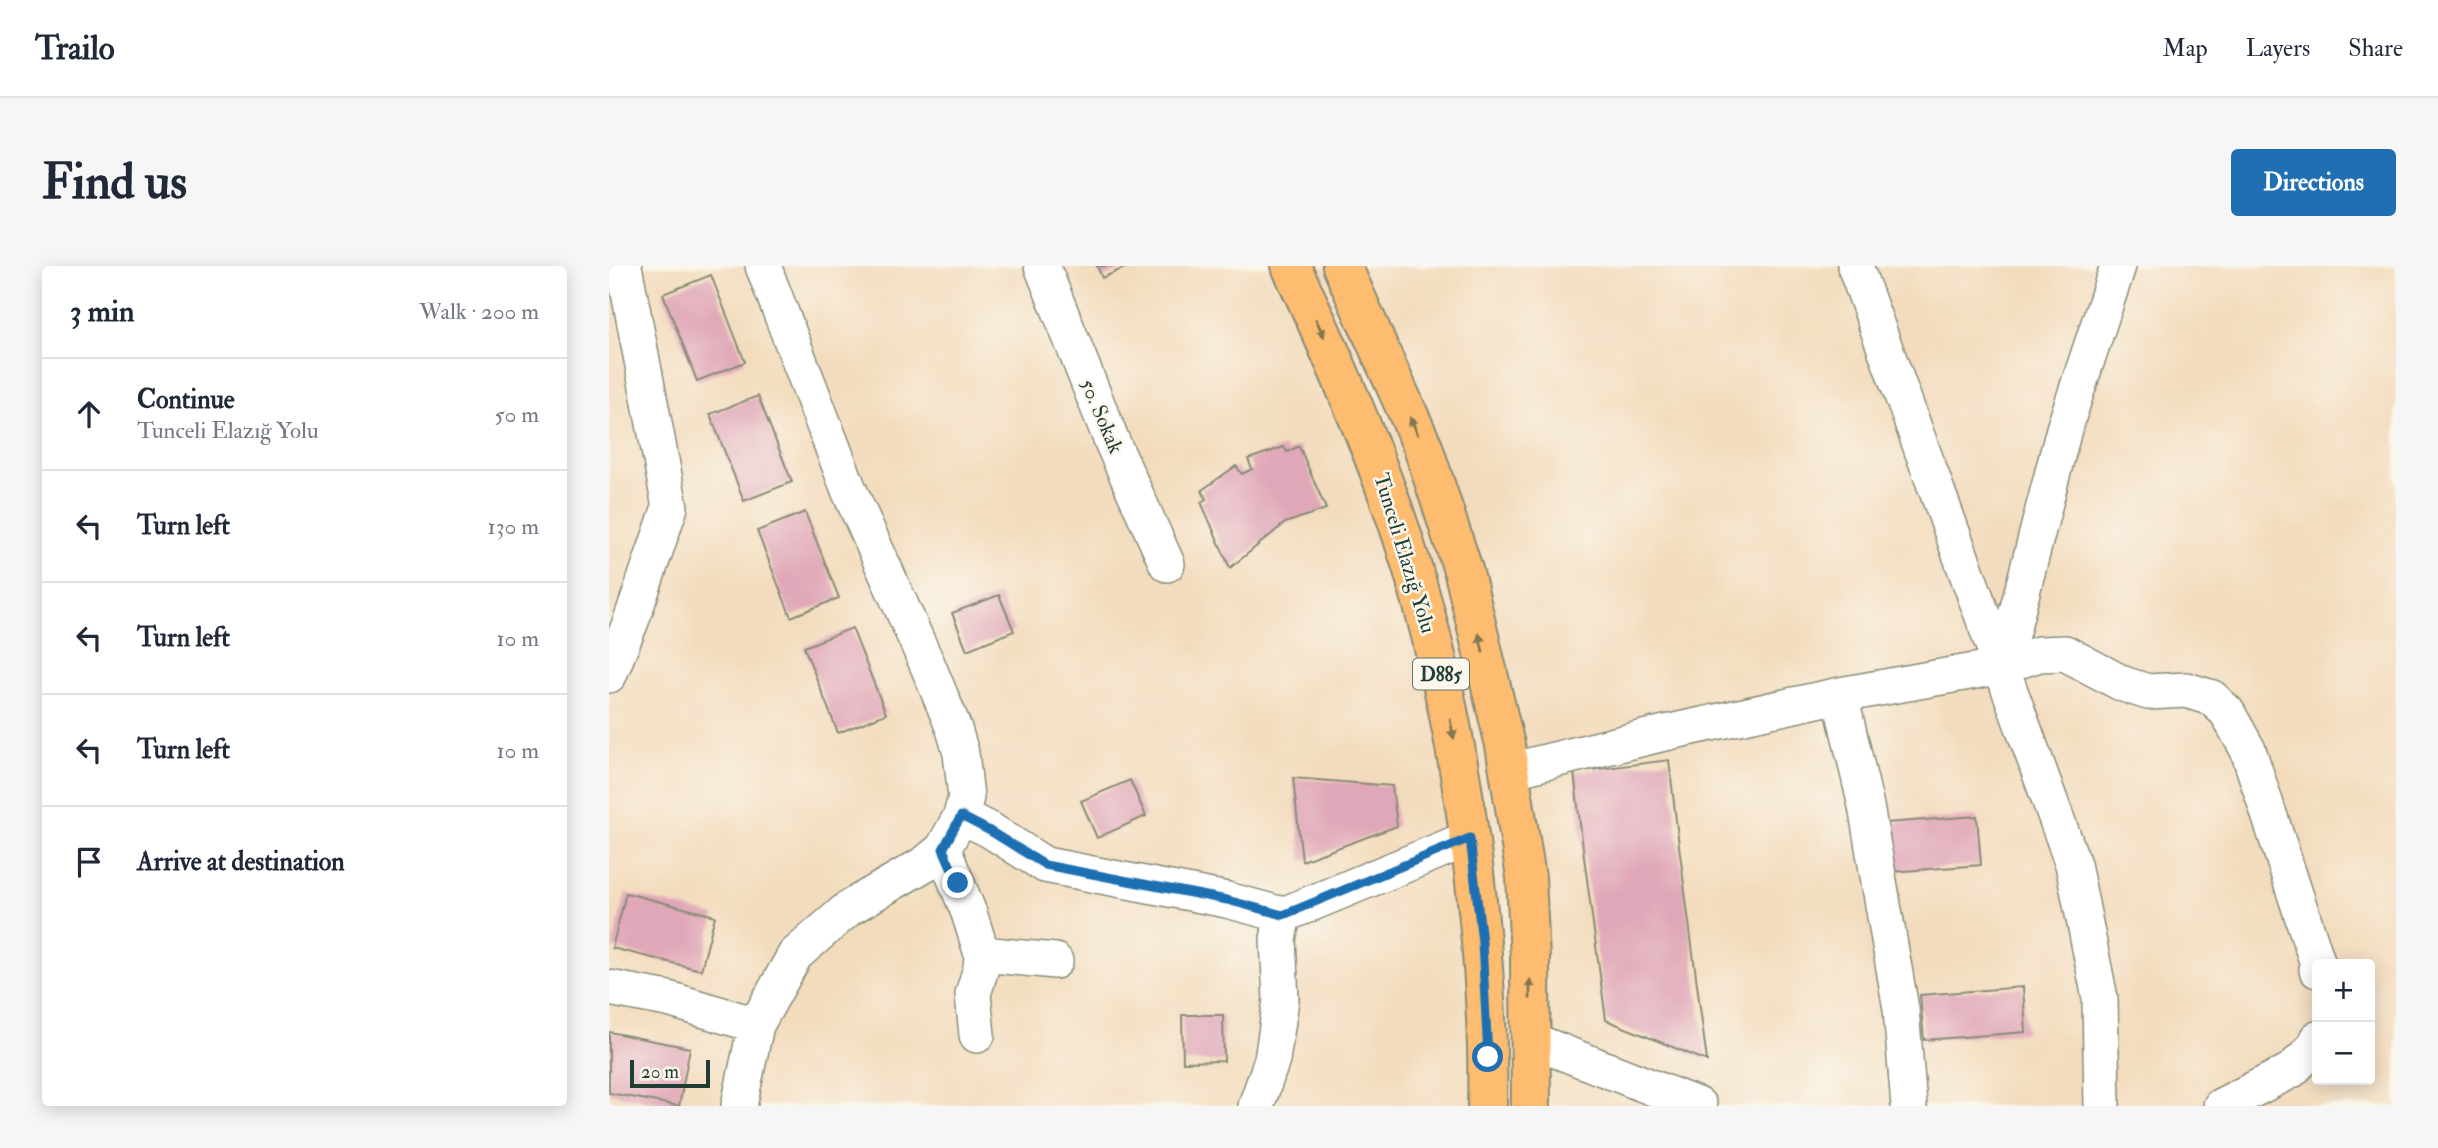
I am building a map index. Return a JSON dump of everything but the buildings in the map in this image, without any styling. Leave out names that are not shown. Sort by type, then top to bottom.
[{"type":"main road","name":"Tunceli Elazığ Yolu","points":[[1291,266],[1334,358],[1393,508],[1438,661],[1470,838],[1482,942],[1488,1057],[1487,1106]]},
{"type":"main road","name":"D885","points":[[1342,266],[1423,447],[1464,573],[1509,771],[1526,877],[1530,959],[1531,1106]]},
{"type":"street","points":[[609,675],[631,621],[670,507],[624,266]]},
{"type":"street","points":[[739,1106],[756,1025],[795,955],[849,908],[926,863],[943,849],[961,816],[966,797],[965,778],[954,729],[849,490],[763,266]]},
{"type":"street","name":"50. Sokak","points":[[1042,266],[1114,444],[1167,564]]},
{"type":"street","points":[[1855,266],[2073,864],[2100,998],[2102,1106]]},
{"type":"street","points":[[2003,666],[2064,429],[2117,266]]},
{"type":"street","points":[[1509,771],[1656,735],[1840,695],[2003,666],[2039,654],[2065,653],[2123,684],[2148,692],[2186,690],[2212,698],[2227,712],[2248,750],[2315,959]]},
{"type":"street","points":[[1840,695],[1866,806],[1901,1009],[1909,1106]]},
{"type":"street","points":[[961,816],[1045,865],[1227,900],[1283,915],[1470,838]]},
{"type":"street","points":[[943,849],[982,954],[973,994],[977,1035]]},
{"type":"street","points":[[1256,1106],[1272,1060],[1281,1000],[1278,939],[1283,915]]},
{"type":"street","points":[[982,954],[1055,961]]},
{"type":"street","points":[[609,988],[668,999],[756,1025]]},
{"type":"street","points":[[1531,1040],[1699,1106]]},
{"type":"street","points":[[2221,1106],[2293,1070],[2312,1049]]},
{"type":"route","points":[[958,883],[943,849],[961,816],[1045,865],[1227,900],[1283,915],[1470,838],[1482,942],[1488,1057]]}]
